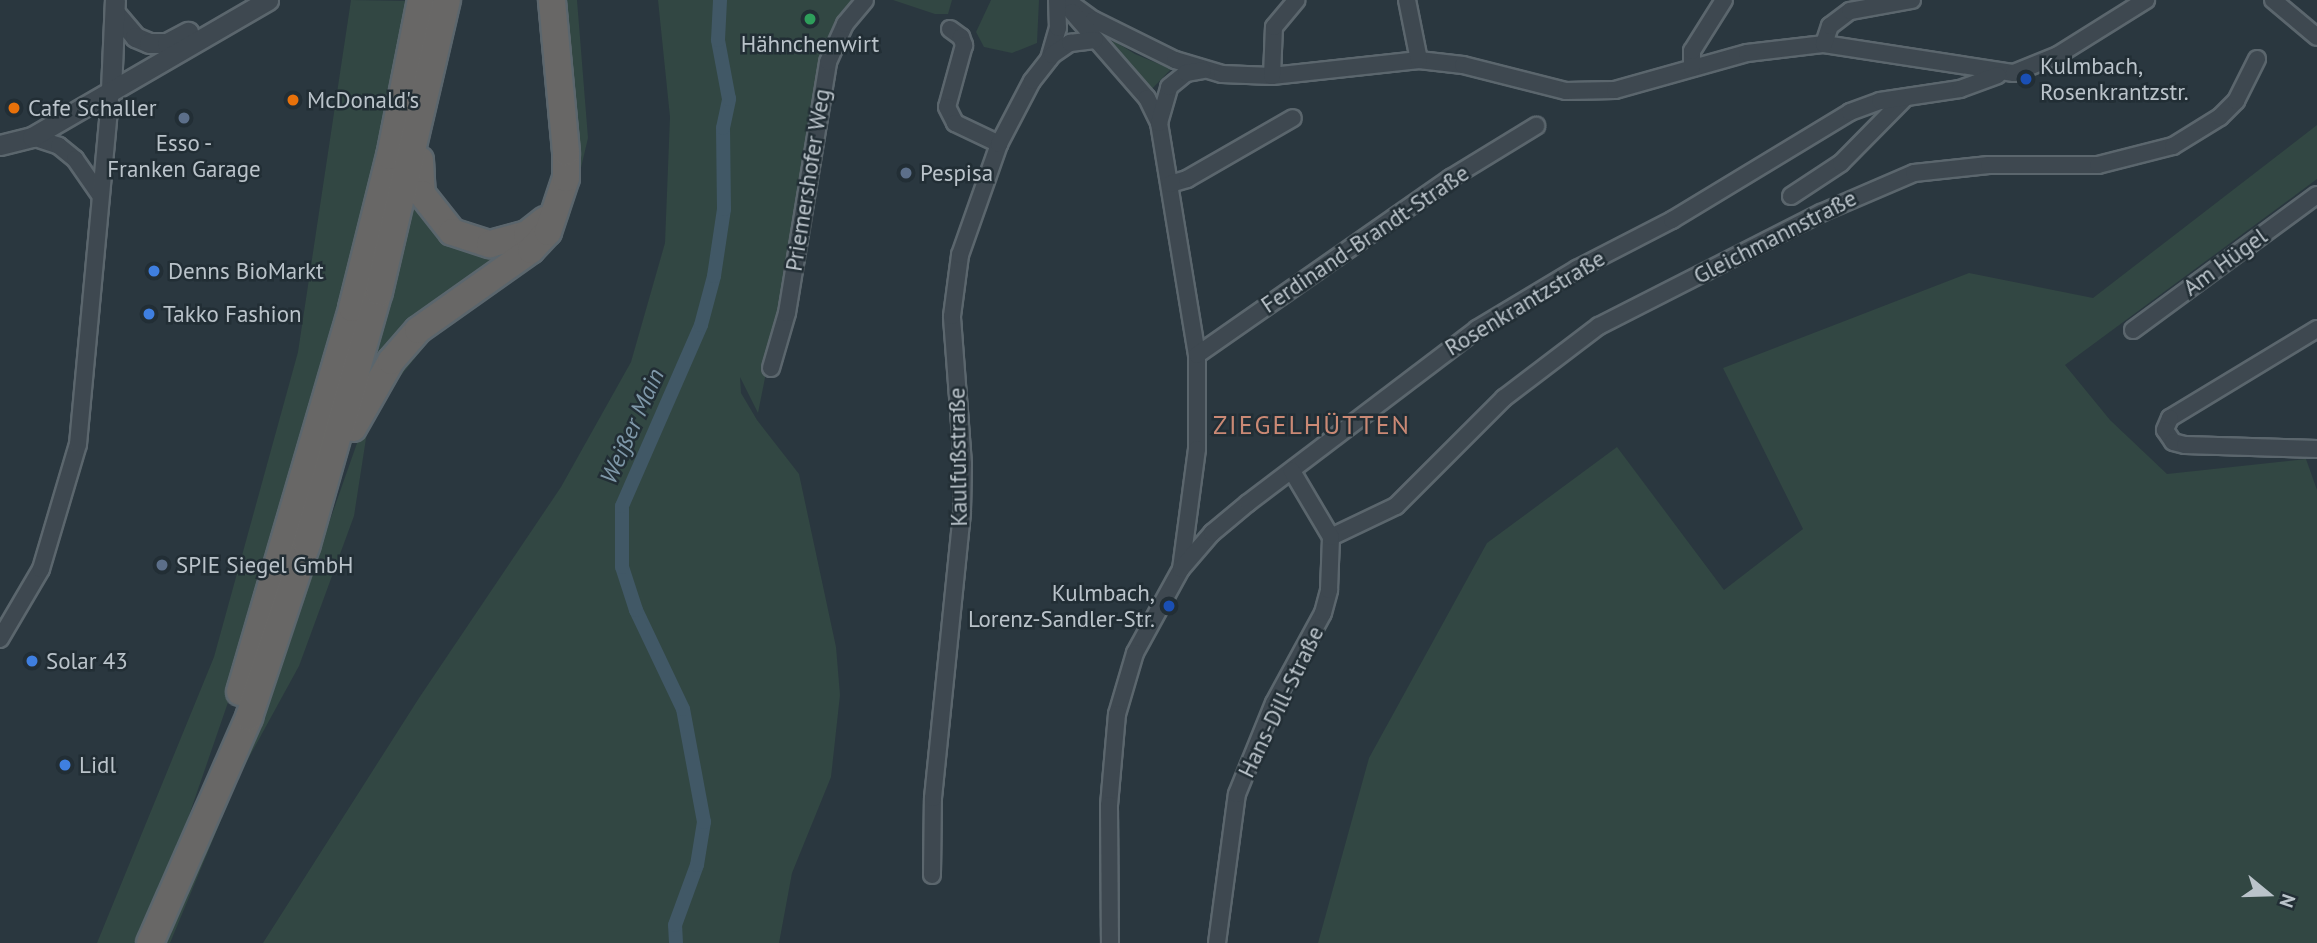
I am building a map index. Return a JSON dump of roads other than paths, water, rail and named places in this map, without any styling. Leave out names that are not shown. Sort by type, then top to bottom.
[{"type":"highway","points":[[179,876],[234,713],[352,308],[390,156],[421,0]]},
{"type":"highway","points":[[150,943],[248,717],[330,470],[426,106],[447,0]]},
{"type":"highway","points":[[330,470],[372,392],[409,340],[455,299],[531,250],[548,232],[566,178],[552,0]]},
{"type":"highway","points":[[426,106],[419,166],[422,194],[452,232],[470,241],[507,242],[556,213]]},
{"type":"street","points":[[3,147],[32,137],[268,0]]},
{"type":"street","name":"Priemershofer Weg","points":[[771,368],[787,313],[828,62],[845,24],[865,0]]},
{"type":"street","name":"Kaulfußstraße","points":[[1049,59],[1058,28],[1057,0]]},
{"type":"street","points":[[1064,0],[1100,23],[1175,60],[1206,70],[1272,76],[1419,60],[1463,65],[1566,91],[1615,90],[1747,54],[1824,44],[1999,74],[2014,74],[2059,55],[2146,0]]},
{"type":"street","points":[[1064,0],[1095,40],[1147,98],[1158,123],[1197,355],[1197,449],[1181,569],[1135,653],[1117,714],[1109,805],[1110,943]]},
{"type":"street","points":[[1272,76],[1274,27],[1297,0]]},
{"type":"street","points":[[1407,0],[1419,60]]},
{"type":"street","points":[[1692,68],[1692,51],[1724,0]]},
{"type":"street","points":[[1824,44],[1830,26],[1850,11],[1912,0]]},
{"type":"street","points":[[2273,0],[2317,37]]},
{"type":"street","points":[[116,7],[135,37],[149,43],[167,44],[204,23],[235,18]]},
{"type":"street","points":[[0,639],[41,569],[78,444],[111,90],[116,7]]},
{"type":"street","points":[[1095,40],[1100,23]]},
{"type":"street","points":[[950,29],[961,37],[964,45],[947,107],[956,123],[999,144]]},
{"type":"street","name":"Kaulfußstraße","points":[[932,875],[933,798],[962,511],[953,288],[960,255],[999,144],[1020,100],[1049,59],[1070,43],[1095,40]]},
{"type":"street","name":"Gleichmannstraße","points":[[1331,537],[1396,506],[1504,398],[1599,326],[1821,213],[1914,173],[1989,165],[2098,165],[2174,146],[2220,117],[2236,101],[2257,59]]},
{"type":"street","points":[[1158,123],[1164,96],[1175,80],[1206,70]]},
{"type":"street","name":"Rosenkrantzstraße","points":[[1181,569],[1212,533],[1477,329],[1577,269],[1672,220],[1850,112],[1907,96],[1960,89],[1999,74]]},
{"type":"street","points":[[1791,196],[1841,163],[1907,96]]},
{"type":"street","points":[[1170,184],[1293,118]]},
{"type":"street","name":"Ferdinand-Brandt-Straße","points":[[1197,355],[1451,178],[1536,126]]},
{"type":"street","points":[[32,137],[59,146],[75,159],[100,195]]},
{"type":"street","name":"Am Hügel","points":[[2133,330],[2317,195]]},
{"type":"street","points":[[2317,329],[2170,418],[2165,430],[2173,442],[2185,445],[2317,449]]},
{"type":"street","points":[[1292,471],[1331,537]]},
{"type":"street","name":"Hans-Dill-Straße","points":[[1217,943],[1237,794],[1274,703],[1324,613],[1331,537]]},
{"type":"waterway","name":"Weißer Main","points":[[676,943],[675,925],[697,865],[704,822],[683,709],[636,610],[622,567],[622,506],[701,325],[714,276],[724,209],[723,128],[729,99],[718,40],[720,0]]},
{"type":"place","name":"Hähnchenwirt","points":[[810,19]]},
{"type":"place","name":"Kulmbach, Rosenkrantzstr.","points":[[2026,79]]},
{"type":"place","name":"McDonald's","points":[[293,100]]},
{"type":"place","name":"Cafe Schaller","points":[[14,108]]},
{"type":"place","name":"Esso - Franken Garage","points":[[184,118]]},
{"type":"place","name":"Pespisa","points":[[906,173]]},
{"type":"place","name":"Denns BioMarkt","points":[[154,271]]},
{"type":"place","name":"Takko Fashion","points":[[149,314]]},
{"type":"place","name":"SPIE Siegel GmbH","points":[[162,565]]},
{"type":"place","name":"Kulmbach, Lorenz-Sandler-Str.","points":[[1169,606]]},
{"type":"place","name":"Solar 43","points":[[32,661]]},
{"type":"place","name":"Lidl","points":[[65,765]]},
{"type":"district","name":"ZIEGELHÜTTEN","points":[[1312,425]]}]
